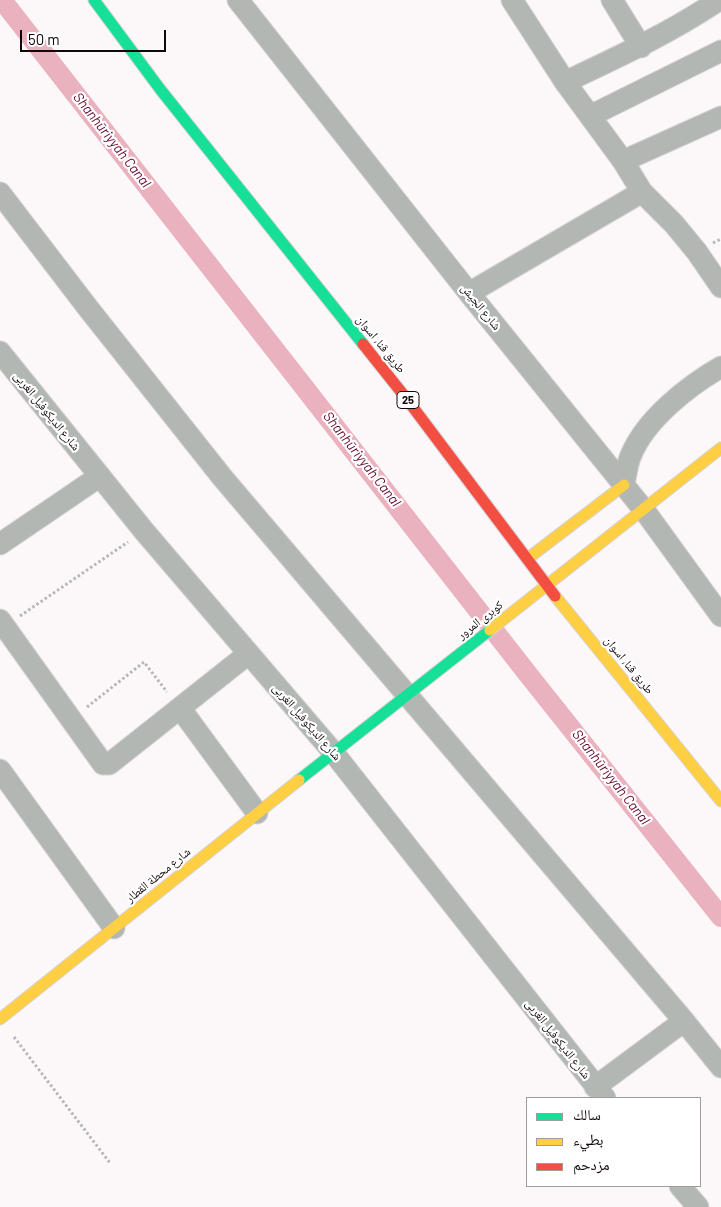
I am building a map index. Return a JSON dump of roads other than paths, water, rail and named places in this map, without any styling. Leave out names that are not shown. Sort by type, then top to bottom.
[{"type":"main road","name":"طريق قنا, اسوان","points":[[94,0],[160,89],[406,398],[547,586],[721,801]]},
{"type":"main road","name":"كوبرى المرور","points":[[338,748],[526,603],[721,448]]},
{"type":"main road","points":[[527,559],[624,485]]},
{"type":"main road","name":"شارع محطة القطار","points":[[0,1018],[338,748]]},
{"type":"street","name":"شارع الجيش","points":[[238,0],[469,293],[644,510],[721,616]]},
{"type":"street","points":[[512,0],[565,82],[623,161],[642,192],[674,224],[697,252],[721,287]]},
{"type":"street","points":[[612,0],[641,47]]},
{"type":"street","points":[[565,82],[641,47],[688,21],[719,0]]},
{"type":"street","points":[[590,116],[721,51]]},
{"type":"street","points":[[623,161],[721,117]]},
{"type":"street","points":[[0,192],[88,308],[222,477],[415,689],[721,1067]]},
{"type":"street","points":[[469,293],[642,192]]},
{"type":"street","name":"شارع الديكوفيل الغربى","points":[[0,352],[144,531],[248,654],[338,748],[600,1092]]},
{"type":"street","points":[[624,485],[630,455],[646,429],[666,408],[721,367]]},
{"type":"street","points":[[0,544],[100,476]]},
{"type":"street","points":[[2,623],[101,763],[106,765],[248,654]]},
{"type":"street","points":[[180,708],[257,813]]},
{"type":"street","points":[[0,770],[114,928]]},
{"type":"street","points":[[600,1092],[684,1020]]},
{"type":"street","points":[[681,1187],[698,1207]]},
{"type":"waterway","name":"Shanhūriyyah Canal","points":[[2,0],[527,673],[721,917]]}]
